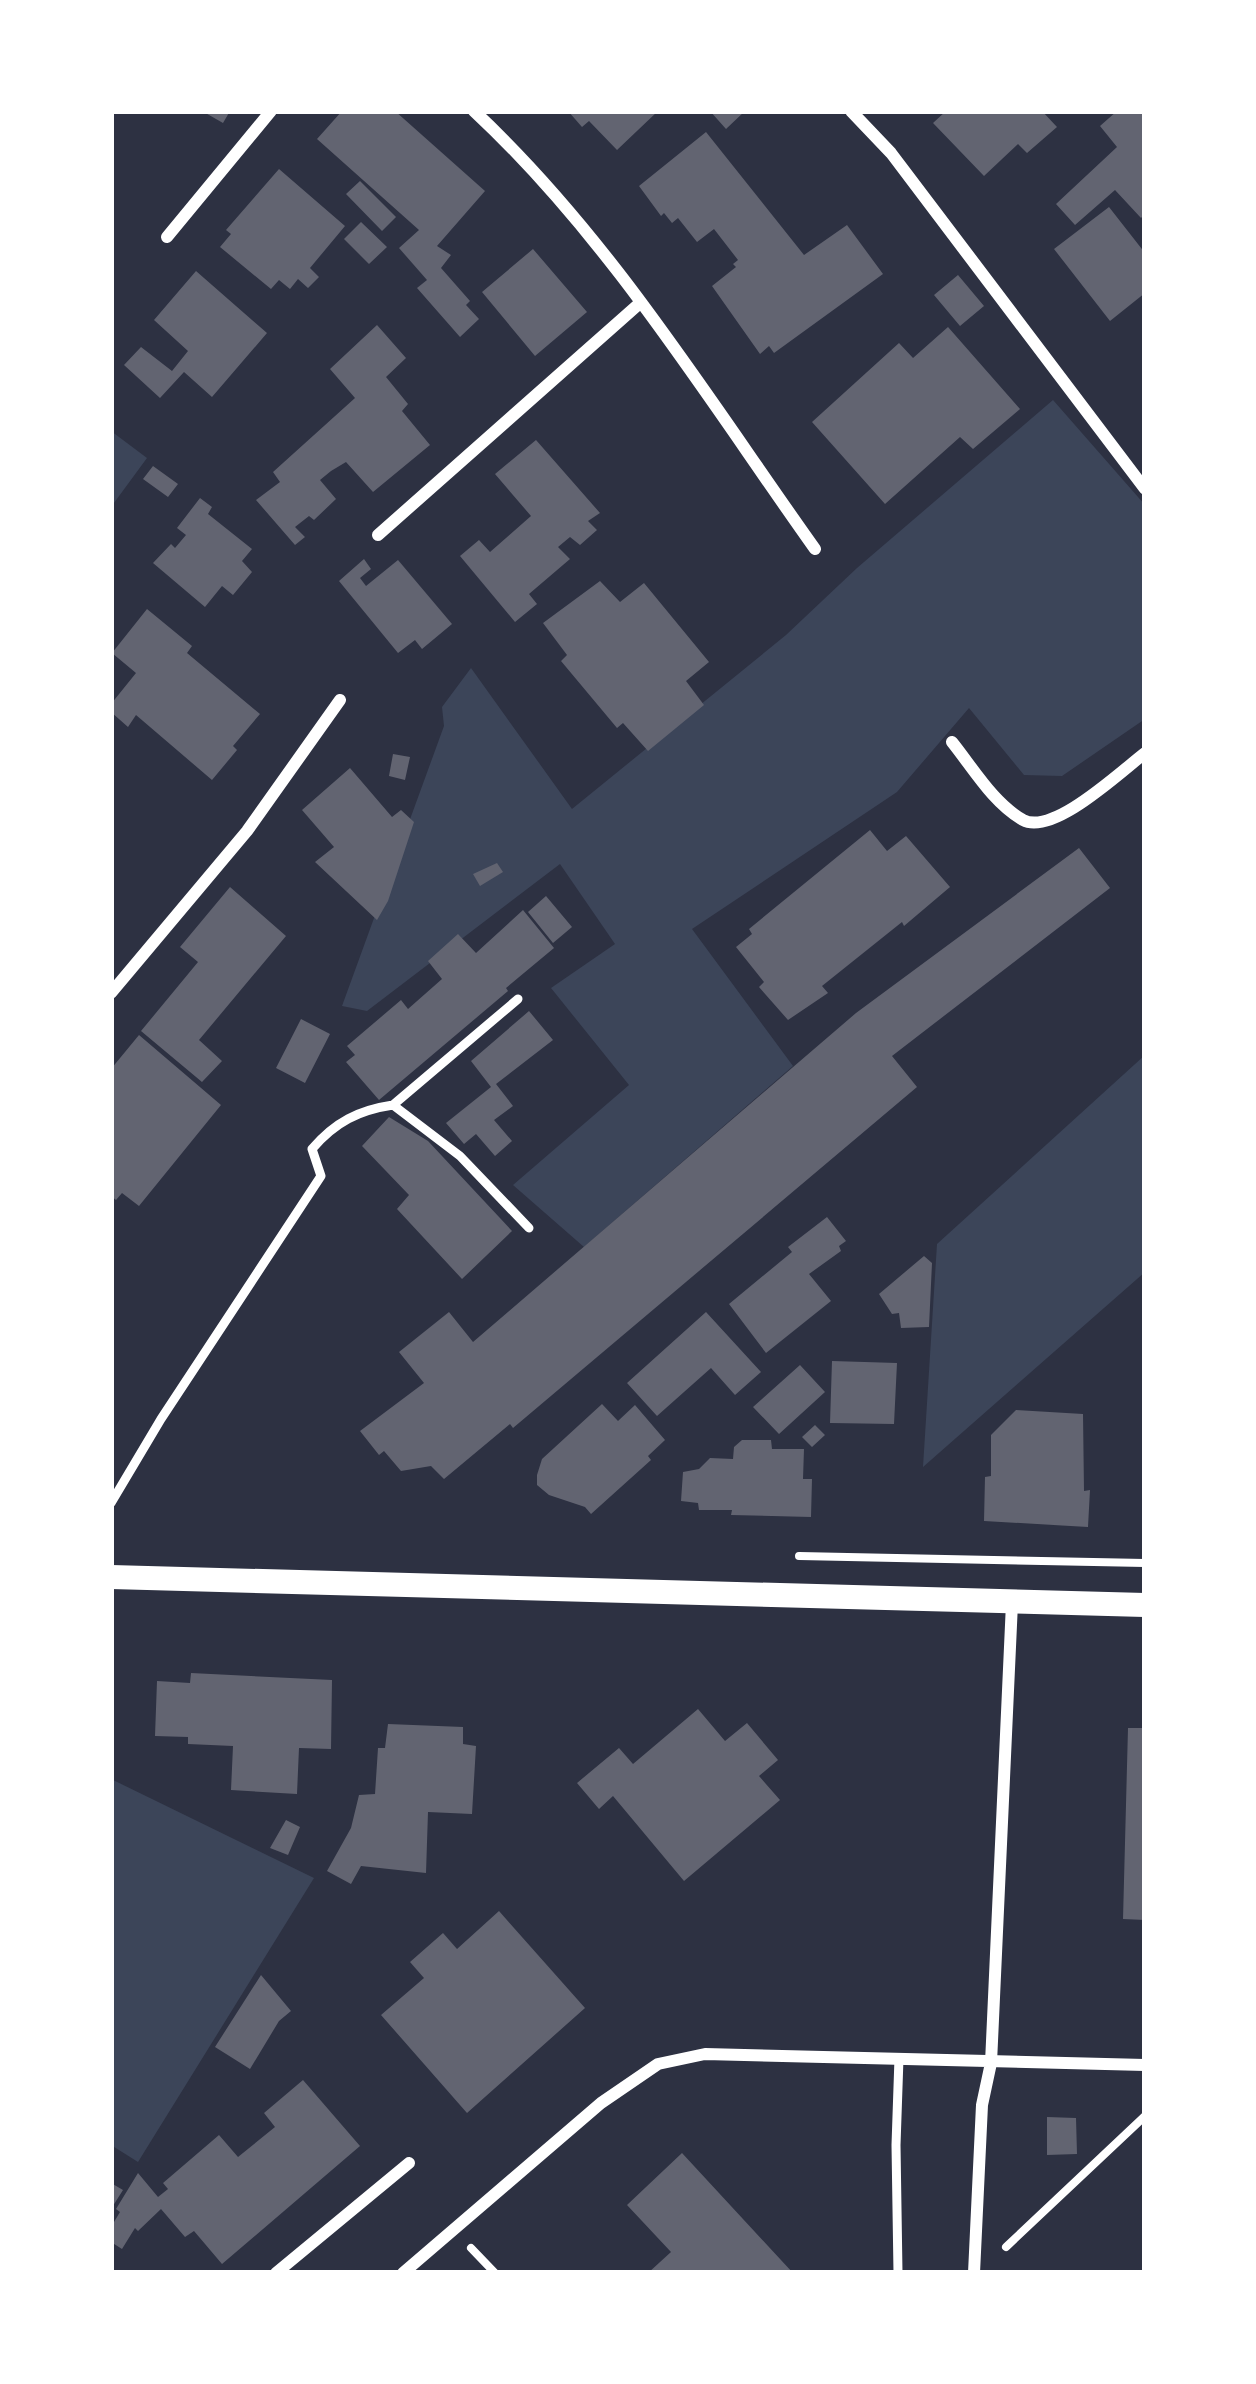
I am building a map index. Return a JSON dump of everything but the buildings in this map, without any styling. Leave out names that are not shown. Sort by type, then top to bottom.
[{"type":"main road","points":[[111,1577],[1145,1605]]},
{"type":"street","points":[[167,237],[271,111]]},
{"type":"street","points":[[474,111],[527,160],[640,303],[814,549]]},
{"type":"street","points":[[851,111],[891,153],[1145,489]]},
{"type":"street","points":[[379,535],[640,303]]},
{"type":"street","points":[[111,993],[247,831],[340,700]]},
{"type":"street","points":[[952,742],[1001,802],[1038,825],[1057,819],[1145,753]]},
{"type":"street","points":[[974,2273],[982,2105],[992,2063],[1012,1603]]},
{"type":"street","points":[[403,2273],[601,2104],[658,2064],[705,2054],[1145,2065]]},
{"type":"street","points":[[276,2273],[409,2163]]},
{"type":"lane","points":[[111,1503],[161,1418],[320,1176],[312,1148],[327,1131],[364,1109],[393,1105],[518,999]]},
{"type":"lane","points":[[393,1105],[460,1156],[529,1228]]},
{"type":"lane","points":[[898,2273],[899,2058]]},
{"type":"path","points":[[999,2253],[1145,2116]]},
{"type":"shaded area","points":[[1053,400],[1145,505],[1145,719],[1062,776],[1024,775],[969,708],[897,792],[692,929],[793,1066],[584,1247],[513,1185],[629,1085],[551,988],[615,944],[560,864],[367,1011],[342,1006],[444,726],[442,707],[471,668],[572,809],[786,635]]},
{"type":"shaded area","points":[[111,431],[147,458],[111,507]]},
{"type":"shaded area","points":[[1145,1055],[1145,1272],[923,1467],[937,1244]]},
{"type":"shaded area","points":[[111,1779],[314,1878],[138,2162],[111,2145]]}]
